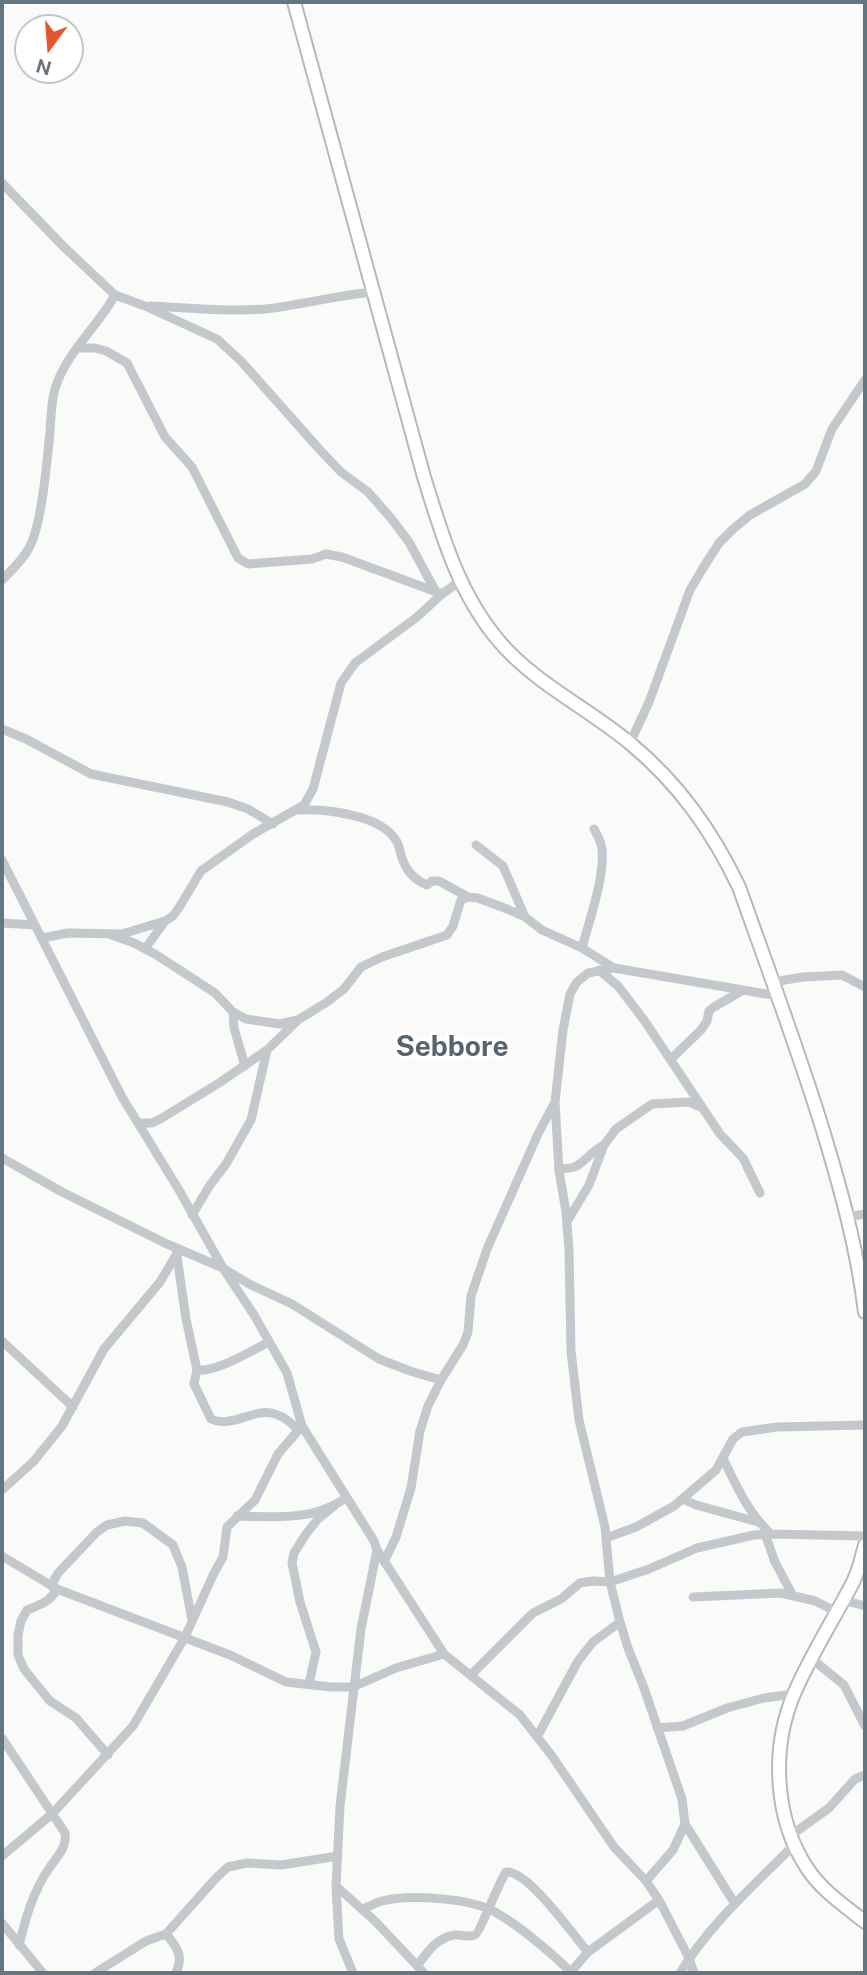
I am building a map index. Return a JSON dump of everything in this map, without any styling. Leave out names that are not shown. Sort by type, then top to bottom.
[{"type":"main road","points":[[294,2],[424,477],[442,538],[460,581],[478,612],[514,657],[630,743],[666,775],[707,827],[739,887],[812,1097],[848,1216],[865,1312]]},
{"type":"main road","points":[[865,1545],[856,1576],[794,1694],[782,1732],[779,1758],[780,1786],[786,1823],[792,1840],[808,1870],[835,1899],[865,1922]]},
{"type":"street","points":[[2,183],[115,295],[217,339],[242,361],[320,450],[341,472],[368,492],[390,517],[409,542],[439,593]]},
{"type":"street","points":[[145,306],[266,309],[373,292]]},
{"type":"street","points":[[2,580],[20,562],[31,545],[43,484],[54,393],[59,378],[76,348],[115,295]]},
{"type":"street","points":[[76,348],[106,351],[127,363],[165,436],[192,467],[238,558],[248,564],[312,559],[326,554],[342,557],[439,593]]},
{"type":"street","points":[[630,743],[649,702],[690,590],[719,543],[750,515],[805,484],[816,471],[832,429],[865,380]]},
{"type":"street","points":[[145,948],[173,916],[201,871],[253,834],[304,805],[313,789],[341,683],[355,663],[416,617],[439,593],[460,581]]},
{"type":"street","points":[[2,729],[91,774],[228,802],[248,809],[273,824]]},
{"type":"street","points":[[295,810],[316,809],[366,819],[393,836],[408,870],[419,882],[427,885],[432,881],[439,881],[468,897],[487,901],[525,917],[542,930],[582,948],[614,968]]},
{"type":"street","points":[[582,948],[602,859],[600,839],[594,829]]},
{"type":"street","points":[[476,845],[503,866],[525,917]]},
{"type":"street","points":[[2,860],[122,1097],[287,1373],[300,1428],[444,1654],[520,1715],[614,1847],[646,1881],[659,1900],[694,1973]]},
{"type":"street","points":[[145,1135],[152,1123],[267,1050],[298,1020],[327,1003],[344,989],[361,967],[447,935],[453,926],[461,900],[468,897]]},
{"type":"street","points":[[42,937],[68,933],[121,934],[165,922]]},
{"type":"street","points":[[2,923],[35,925]]},
{"type":"street","points":[[109,934],[145,948],[215,993],[233,1012],[246,1019],[280,1024],[298,1020]]},
{"type":"street","points":[[735,1904],[685,1824],[682,1799],[628,1648],[610,1582],[605,1527],[579,1420],[571,1351],[567,1221],[559,1168],[555,1102],[570,994],[577,982],[588,973],[614,968],[778,996]]},
{"type":"street","points":[[599,970],[618,986],[720,1133],[743,1158],[760,1193]]},
{"type":"street","points":[[773,982],[842,975],[865,987]]},
{"type":"street","points":[[671,1059],[701,1030],[709,1011],[743,990]]},
{"type":"street","points":[[233,1012],[234,1028],[245,1066]]},
{"type":"street","points":[[192,1214],[226,1164],[251,1120],[267,1050]]},
{"type":"street","points":[[384,1562],[397,1537],[411,1488],[420,1431],[428,1406],[463,1345],[468,1332],[471,1296],[499,1218],[555,1102]]},
{"type":"street","points":[[567,1221],[589,1185],[604,1145],[616,1129],[652,1104],[689,1102],[705,1110]]},
{"type":"street","points":[[138,1123],[152,1123]]},
{"type":"street","points":[[559,1168],[575,1168],[604,1145]]},
{"type":"street","points":[[2,1158],[178,1253],[223,1268],[249,1284],[292,1304],[379,1359],[441,1380]]},
{"type":"street","points":[[848,1216],[865,1214]]},
{"type":"street","points":[[178,1253],[186,1319],[197,1370],[194,1384],[211,1419],[221,1422],[259,1413],[273,1413],[300,1428]]},
{"type":"street","points":[[2,1490],[34,1461],[62,1426],[104,1349],[160,1282],[178,1253]]},
{"type":"street","points":[[2,1341],[73,1406]]},
{"type":"street","points":[[197,1370],[203,1371],[229,1362],[269,1342]]},
{"type":"street","points":[[606,1538],[658,1516],[683,1499],[716,1470],[733,1439],[742,1432],[777,1427],[865,1425]]},
{"type":"street","points":[[2,1856],[52,1814],[133,1726],[186,1637],[223,1557],[226,1527],[255,1500],[278,1454],[300,1428]]},
{"type":"street","points":[[723,1458],[758,1522],[768,1534],[775,1562],[792,1594]]},
{"type":"street","points":[[309,1684],[316,1652],[300,1602],[292,1563],[294,1553],[318,1519],[346,1498]]},
{"type":"street","points":[[683,1499],[758,1522]]},
{"type":"street","points":[[237,1516],[314,1513],[334,1506]]},
{"type":"street","points":[[108,1755],[76,1718],[50,1701],[24,1669],[19,1655],[18,1635],[27,1610],[46,1603],[53,1597],[58,1573],[97,1532],[107,1525],[125,1521],[143,1523],[173,1545],[182,1567],[192,1622]]},
{"type":"street","points":[[471,1675],[539,1609],[561,1599],[580,1583],[610,1582],[697,1548],[754,1535],[865,1536]]},
{"type":"street","points":[[353,1973],[339,1939],[336,1886],[340,1805],[361,1629],[377,1550]]},
{"type":"street","points":[[2,1556],[54,1588],[186,1637],[286,1682],[353,1687],[396,1668],[444,1654]]},
{"type":"street","points":[[693,1597],[754,1593],[792,1594],[837,1612]]},
{"type":"street","points":[[843,1600],[865,1606]]},
{"type":"street","points":[[537,1737],[578,1661],[593,1642],[620,1622]]},
{"type":"street","points":[[813,1659],[844,1685],[865,1726]]},
{"type":"street","points":[[657,1728],[683,1726],[739,1705],[794,1694]]},
{"type":"street","points":[[2,1738],[65,1833],[66,1841],[31,1901],[19,1944]]},
{"type":"street","points":[[680,1973],[689,1958],[792,1840],[829,1808],[855,1779],[865,1776]]},
{"type":"street","points":[[646,1881],[673,1850],[685,1824]]},
{"type":"street","points":[[94,1973],[146,1941],[166,1934],[228,1867],[247,1863],[281,1865],[338,1856]]},
{"type":"street","points":[[336,1886],[362,1909],[420,1970],[431,1947],[442,1938],[453,1935],[475,1936],[479,1933],[502,1878],[506,1872],[512,1871],[536,1889],[588,1952]]},
{"type":"street","points":[[362,1909],[381,1902],[415,1898],[457,1902],[488,1909],[512,1923],[571,1973],[588,1952],[659,1900]]},
{"type":"street","points":[[3,1926],[43,1973]]},
{"type":"street","points":[[166,1934],[180,1955],[176,1973]]},
{"type":"district","name":"Sebbore","points":[[452,1047]]}]
